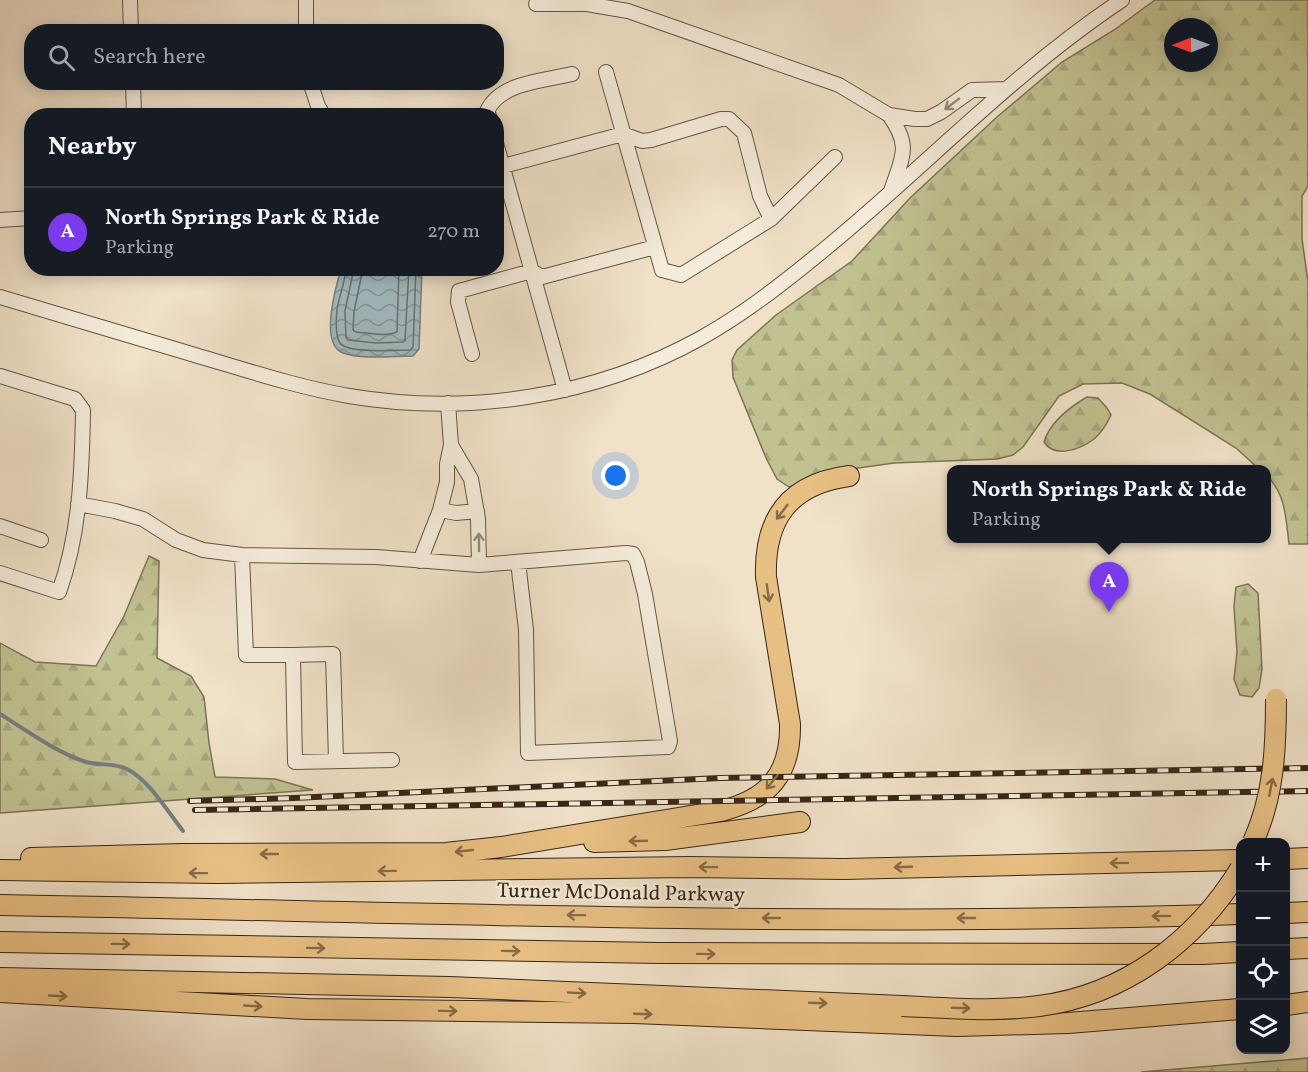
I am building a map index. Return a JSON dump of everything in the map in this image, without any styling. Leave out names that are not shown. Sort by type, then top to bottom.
[{"type":"highway","points":[[0,859],[446,853],[501,847],[721,811],[756,799],[769,788],[780,773],[790,740],[790,724],[766,577],[765,555],[769,535],[786,505],[800,493],[832,478],[849,476]]},
{"type":"highway","points":[[1255,838],[1272,784],[1276,699]]},
{"type":"highway","points":[[501,847],[665,840],[800,822]]},
{"type":"highway","points":[[1290,859],[1308,858]]},
{"type":"highway","points":[[0,870],[240,873],[690,867],[844,869],[1236,860]]},
{"type":"highway","points":[[0,978],[449,987],[987,1009],[1041,1006],[1066,1001],[1117,983],[1161,957],[1189,934],[1214,908],[1236,875]]},
{"type":"highway","name":"Turner McDonald Parkway","points":[[0,905],[753,918],[1034,918],[1236,914]]},
{"type":"highway","points":[[1290,913],[1308,912]]},
{"type":"highway","points":[[0,942],[765,954],[1236,952]]},
{"type":"highway","points":[[1290,949],[1308,948]]},
{"type":"highway","points":[[0,992],[307,1009],[634,1013],[957,1026],[1068,1023],[1236,1009]]},
{"type":"highway","points":[[1290,1004],[1308,1002]]},
{"type":"street","points":[[130,0],[131,24]]},
{"type":"street","points":[[306,0],[306,24]]},
{"type":"street","points":[[0,297],[289,384],[351,396],[417,403],[448,403],[534,397],[565,390],[622,374],[675,351],[754,306],[822,251],[1006,89],[1069,37],[1122,0]]},
{"type":"street","points":[[536,4],[587,4],[628,11],[839,85],[889,115],[927,119],[972,90],[1006,89]]},
{"type":"street","points":[[606,72],[662,270],[681,275],[771,219],[835,157]]},
{"type":"street","points":[[489,108],[492,102],[507,89],[572,74]]},
{"type":"street","points":[[133,90],[134,108]]},
{"type":"street","points":[[313,90],[321,108]]},
{"type":"street","points":[[889,115],[903,139],[904,151],[891,191]]},
{"type":"street","points":[[504,166],[622,134],[642,141],[651,140],[721,119],[729,119],[744,133],[760,196],[771,219]]},
{"type":"street","points":[[504,170],[565,390]]},
{"type":"street","points":[[0,220],[24,219]]},
{"type":"street","points":[[472,354],[458,302],[459,291],[532,271],[542,277],[655,247]]},
{"type":"street","points":[[0,376],[75,399],[83,410],[78,504],[71,553],[59,592],[0,573]]},
{"type":"street","points":[[420,561],[440,510],[447,482],[447,464],[452,445],[448,403]]},
{"type":"street","points":[[452,445],[471,479],[477,511],[479,565]]},
{"type":"street","points":[[447,482],[471,479]]},
{"type":"street","points":[[78,504],[143,519],[176,540],[203,550],[242,555],[376,557],[479,565],[518,562],[633,554],[638,562],[645,594],[670,741],[668,747],[528,753],[526,630],[518,562]]},
{"type":"street","points":[[440,510],[456,513],[477,511]]},
{"type":"street","points":[[0,526],[41,540]]},
{"type":"street","points":[[242,555],[246,655],[333,654],[336,761]]},
{"type":"street","points":[[293,655],[295,762],[392,760]]},
{"type":"green space","points":[[1155,0],[1308,0],[1308,186],[1302,196],[1302,239],[1308,282],[1308,544],[1289,544],[1282,499],[1271,481],[1271,465],[1255,465],[1236,448],[1150,394],[1122,383],[1083,384],[1059,396],[1023,447],[1013,455],[997,459],[894,463],[837,471],[789,487],[777,479],[733,377],[732,360],[737,350],[776,315],[852,261],[910,198],[997,117],[1062,62],[1114,30]]},
{"type":"green space","points":[[1087,397],[1098,398],[1107,408],[1111,415],[1106,425],[1089,443],[1075,449],[1061,451],[1049,447],[1044,442],[1051,428],[1068,410]]},
{"type":"green space","points":[[149,556],[159,561],[157,658],[191,676],[204,697],[215,777],[275,779],[313,790],[0,813],[0,643],[35,662],[96,666],[124,616]]},
{"type":"green space","points":[[1248,584],[1258,593],[1262,669],[1259,688],[1252,697],[1240,695],[1234,679],[1237,652],[1234,606],[1236,587]]},
{"type":"green space","points":[[1308,1058],[1308,1072],[1141,1072]]},
{"type":"water","points":[[339,276],[422,276],[419,349],[413,356],[378,357],[351,355],[336,348],[332,338],[331,314]]},
{"type":"waterway","points":[[0,714],[42,741],[75,758],[91,763],[122,767],[135,774],[150,788],[183,831]]},
{"type":"railway","points":[[190,801],[720,778],[1308,768]]},
{"type":"railway","points":[[195,810],[1308,791]]},
{"type":"place","name":"North Springs Park & Ride","points":[[1109,612]]}]
